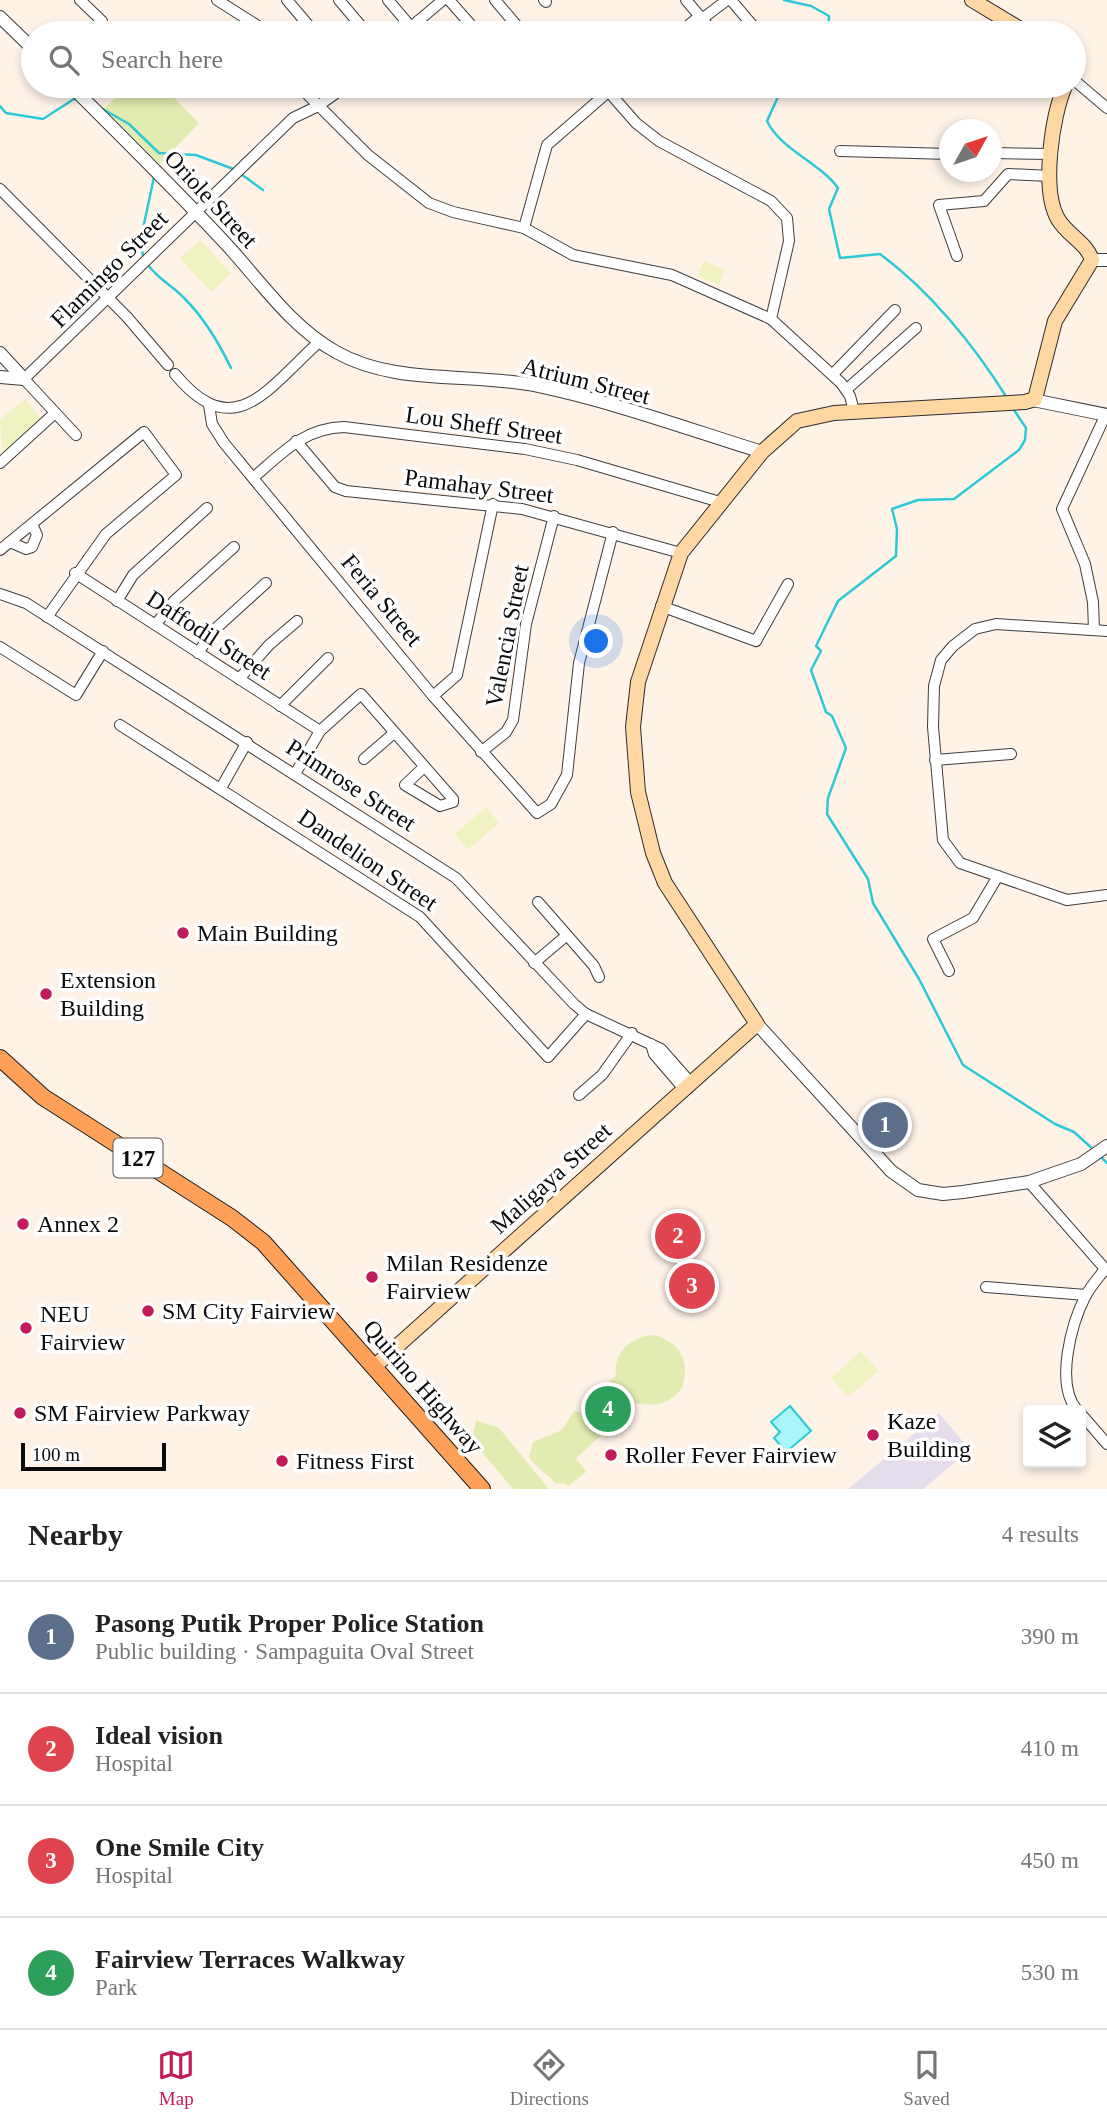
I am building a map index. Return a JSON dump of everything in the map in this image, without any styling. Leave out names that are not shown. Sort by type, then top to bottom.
[{"type":"main road","points":[[972,0],[1007,21]]},
{"type":"main road","points":[[757,1024],[679,909],[653,853],[642,816],[634,761],[634,711],[638,682],[677,552],[762,452],[797,421],[854,411],[1033,401],[1039,388],[1055,321],[1100,260],[1090,253],[1056,216],[1051,201],[1054,120],[1061,98]]},
{"type":"main road","name":"Maligaya Street","points":[[375,1366],[757,1024]]},
{"type":"main road","name":"Quirino Highway","points":[[0,1058],[43,1097],[247,1229],[278,1256],[482,1489]]},
{"type":"main road","points":[[0,1069],[43,1097]]},
{"type":"street","points":[[80,0],[102,21]]},
{"type":"street","points":[[217,0],[250,21]]},
{"type":"street","points":[[287,0],[305,21]]},
{"type":"street","points":[[339,0],[357,21]]},
{"type":"street","points":[[388,0],[406,21]]},
{"type":"street","points":[[495,0],[513,21]]},
{"type":"street","points":[[686,0],[704,21]]},
{"type":"street","points":[[697,21],[729,0],[748,21]]},
{"type":"street","points":[[418,21],[441,1],[464,21]]},
{"type":"street","points":[[0,17],[21,37]]},
{"type":"street","points":[[1086,90],[1107,108]]},
{"type":"street","name":"Oriole Street","points":[[83,98],[197,212],[292,318],[319,342]]},
{"type":"street","points":[[310,98],[368,155],[429,203],[453,212],[524,228],[573,255],[672,275],[771,319],[847,389],[854,411]]},
{"type":"street","name":"Flamingo Street","points":[[24,379],[110,299],[293,118],[318,106],[326,98]]},
{"type":"street","points":[[524,228],[547,145],[601,98]]},
{"type":"street","points":[[620,98],[647,132],[771,201],[787,218],[789,241],[771,319]]},
{"type":"street","points":[[839,151],[939,154]]},
{"type":"street","points":[[1002,153],[1052,154]]},
{"type":"street","points":[[957,256],[939,205],[984,201],[1008,174],[1051,176]]},
{"type":"street","points":[[0,189],[110,299],[194,396],[209,405],[229,410],[247,405],[319,342]]},
{"type":"street","points":[[833,374],[895,310]]},
{"type":"street","points":[[847,389],[916,328]]},
{"type":"street","name":"Atrium Street","points":[[319,342],[363,365],[537,386],[762,452]]},
{"type":"street","points":[[0,353],[76,435]]},
{"type":"street","points":[[0,377],[24,379]]},
{"type":"street","points":[[1033,401],[1106,414],[1062,509],[1085,564],[1093,602],[1094,630]]},
{"type":"street","name":"Feria Street","points":[[209,405],[217,434],[433,696],[537,813],[551,804],[567,775],[579,663],[613,532]]},
{"type":"street","points":[[0,463],[55,413]]},
{"type":"street","name":"Lou Sheff Street","points":[[253,478],[296,441],[322,428],[344,427],[525,449],[577,460],[720,502]]},
{"type":"street","points":[[0,550],[144,432],[176,475],[106,534],[75,573],[47,617]]},
{"type":"street","name":"Pamahay Street","points":[[296,441],[335,487],[346,491],[493,504],[554,516],[677,552]]},
{"type":"street","points":[[433,696],[457,675],[493,504]]},
{"type":"street","points":[[117,601],[134,575],[207,508]]},
{"type":"street","name":"Valencia Street","points":[[481,752],[506,732],[513,720],[526,624],[554,516]]},
{"type":"street","points":[[10,542],[26,549],[32,547],[37,535],[32,524]]},
{"type":"street","points":[[156,625],[174,601],[234,547]]},
{"type":"street","name":"Daffodil Street","points":[[75,573],[320,732]]},
{"type":"street","points":[[198,653],[213,631],[265,583]]},
{"type":"street","points":[[661,606],[756,641],[788,584]]},
{"type":"street","name":"Primrose Street","points":[[0,594],[26,603],[456,878],[562,994],[586,1014],[651,1044],[654,1054],[688,1086]]},
{"type":"street","points":[[239,679],[269,645],[297,621]]},
{"type":"street","points":[[1107,631],[996,624],[975,629],[942,660],[934,686],[935,760],[943,840],[949,852],[960,863],[1068,900],[1107,895]]},
{"type":"street","points":[[0,647],[76,695],[103,651]]},
{"type":"street","points":[[280,706],[328,658]]},
{"type":"street","points":[[295,774],[320,732],[361,694],[424,767]]},
{"type":"street","name":"Dandelion Street","points":[[120,725],[420,917],[548,1058],[586,1014]]},
{"type":"street","points":[[364,759],[394,733]]},
{"type":"street","points":[[221,788],[247,742]]},
{"type":"street","points":[[935,760],[1011,754]]},
{"type":"street","points":[[949,971],[933,939],[974,918],[998,876]]},
{"type":"street","points":[[538,902],[594,965],[599,976]]},
{"type":"street","points":[[534,963],[566,936]]},
{"type":"street","points":[[757,1024],[906,1185],[943,1194],[1029,1182],[1081,1164],[1107,1146]]},
{"type":"street","points":[[579,1095],[602,1075],[632,1033]]},
{"type":"street","points":[[1029,1182],[1106,1270],[1086,1295],[1066,1367],[1065,1387],[1074,1405]]},
{"type":"street","points":[[986,1287],[1086,1295]]},
{"type":"street","points":[[1086,1420],[1107,1444]]},
{"type":"shaded area","points":[[939,1413],[970,1450],[923,1489],[848,1489]]},
{"type":"green space","points":[[115,98],[174,98],[199,123],[160,164],[104,109]]},
{"type":"green space","points":[[200,240],[231,273],[211,292],[180,258]]},
{"type":"green space","points":[[704,261],[725,270],[719,285],[697,276]]},
{"type":"green space","points":[[25,399],[42,420],[2,454],[0,420]]},
{"type":"green space","points":[[486,807],[499,823],[468,850],[455,834]]},
{"type":"green space","points":[[653,1335],[670,1342],[681,1354],[685,1370],[682,1388],[662,1403],[637,1403],[576,1458],[586,1472],[567,1487],[567,1484],[555,1483],[529,1457],[533,1442],[562,1430],[574,1411],[583,1413],[594,1394],[616,1376],[617,1360],[625,1347],[645,1336]]},
{"type":"green space","points":[[861,1351],[879,1371],[848,1397],[831,1378]]},
{"type":"green space","points":[[476,1420],[499,1428],[549,1489],[513,1489],[472,1440]]},
{"type":"water","points":[[790,1406],[811,1431],[786,1452],[774,1438],[780,1432],[771,1422]]},
{"type":"waterway","points":[[784,0],[811,6],[829,16],[829,21]]},
{"type":"waterway","points":[[778,98],[767,121],[773,131],[838,188],[829,209],[840,258],[880,254],[898,269],[950,320],[1007,398]]},
{"type":"waterway","points":[[0,106],[6,113],[43,119],[74,99],[78,100]]},
{"type":"waterway","points":[[101,108],[129,124],[159,153],[196,155],[236,170]]},
{"type":"waterway","points":[[241,174],[263,190]]},
{"type":"waterway","points":[[144,259],[140,243],[154,177]]},
{"type":"waterway","points":[[148,265],[199,315],[231,368]]},
{"type":"waterway","points":[[1012,407],[1026,428],[1025,440],[1019,450],[954,499],[918,500],[892,509],[897,529],[896,556],[838,601],[816,646],[821,651],[811,670],[826,712],[832,716],[846,748],[828,798],[827,814],[868,879],[873,903],[919,979],[963,1065],[1055,1124],[1074,1132],[1094,1150]]},
{"type":"waterway","points":[[1101,1157],[1107,1163]]},
{"type":"place","name":"Main Building","points":[[183,933]]},
{"type":"place","name":"Extension Building","points":[[46,994]]},
{"type":"place","name":"Pasong Putik Proper Police Station","points":[[885,1125]]},
{"type":"place","name":"Annex 2","points":[[23,1224]]},
{"type":"place","name":"Ideal vision","points":[[678,1236]]},
{"type":"place","name":"Milan Residenze Fairview","points":[[372,1277]]},
{"type":"place","name":"One Smile City","points":[[692,1286]]},
{"type":"place","name":"SM City Fairview","points":[[148,1311]]},
{"type":"place","name":"NEU Fairview","points":[[26,1328]]},
{"type":"place","name":"Fairview Terraces Walkway","points":[[608,1409]]},
{"type":"place","name":"SM Fairview Parkway","points":[[20,1413]]},
{"type":"place","name":"Kaze Building","points":[[873,1435]]},
{"type":"place","name":"Roller Fever Fairview","points":[[611,1455]]},
{"type":"place","name":"Fitness First","points":[[282,1461]]}]
